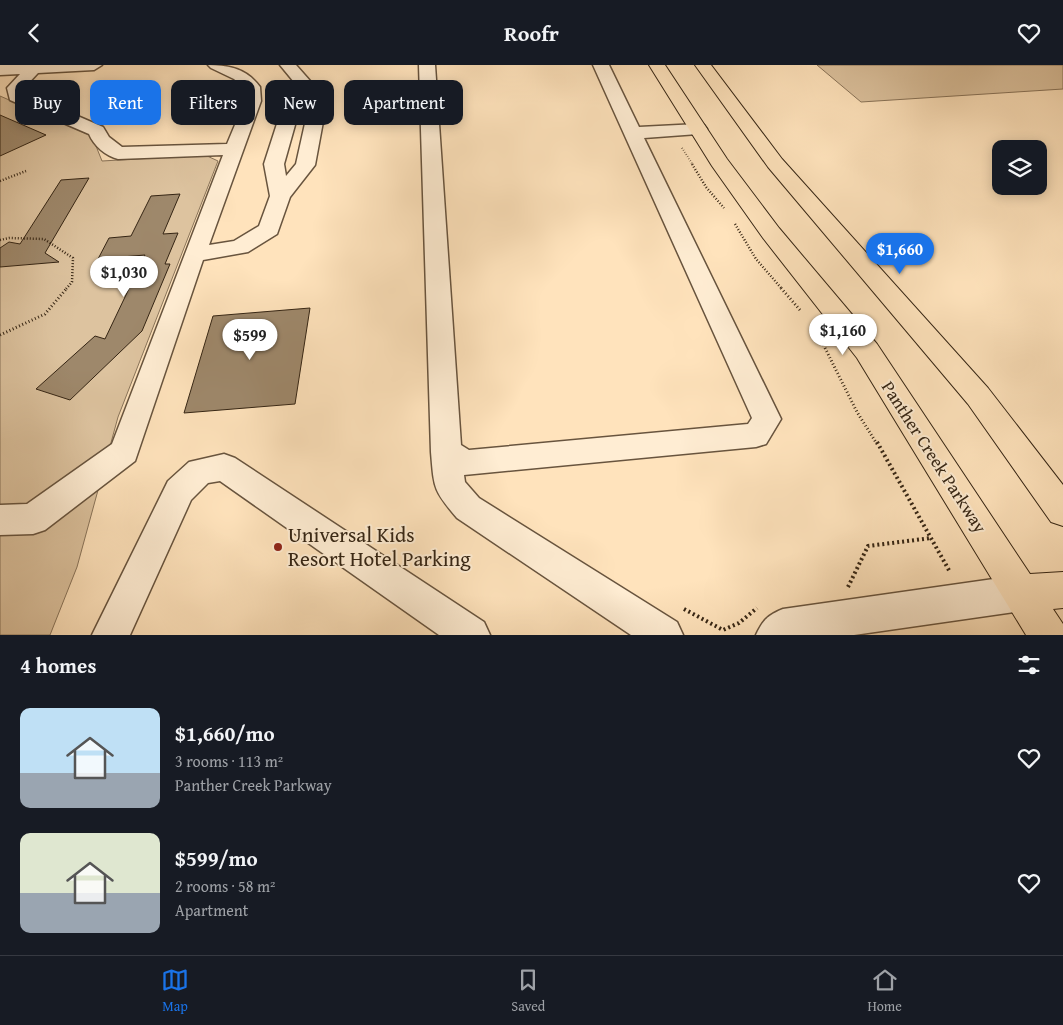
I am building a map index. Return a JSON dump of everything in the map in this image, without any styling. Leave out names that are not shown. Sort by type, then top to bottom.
[{"type":"main road","name":"Panther Creek Parkway","points":[[657,65],[688,135],[719,162],[771,233],[867,351],[1048,635]]},
{"type":"main road","points":[[703,65],[775,163],[978,396],[1063,511]]},
{"type":"main road","points":[[1021,593],[1063,590]]},
{"type":"lane","points":[[0,70],[94,65]]},
{"type":"lane","points":[[0,519],[33,519],[124,452],[194,255],[253,101],[252,87],[240,75],[216,65]]},
{"type":"lane","points":[[288,65],[303,80]]},
{"type":"lane","points":[[427,65],[446,453],[450,487],[468,508],[672,621]]},
{"type":"lane","points":[[446,453],[466,463],[756,435],[767,419],[601,65]]},
{"type":"lane","points":[[33,69],[15,88],[16,95],[97,131],[101,140],[118,153],[234,149]]},
{"type":"lane","points":[[280,196],[274,164],[285,125]]},
{"type":"lane","points":[[194,255],[240,247],[269,229],[280,196],[305,165],[314,125]]},
{"type":"lane","points":[[633,133],[688,135]]},
{"type":"lane","points":[[111,635],[179,491],[200,471],[224,467],[471,635]]},
{"type":"lane","points":[[770,620],[783,627],[1021,593]]},
{"type":"path","points":[[688,135],[706,187],[730,215]]},
{"type":"path","points":[[0,181],[26,171]]},
{"type":"path","points":[[734,223],[756,259],[804,313]]},
{"type":"path","points":[[0,240],[9,238],[44,239],[73,258],[72,282],[45,314],[0,335]]},
{"type":"path","points":[[809,320],[857,413],[893,467],[946,566]]},
{"type":"path","points":[[841,588],[850,587],[868,546],[931,538]]},
{"type":"path","points":[[672,621],[723,630],[739,623],[756,608],[770,620]]},
{"type":"shaded area","points":[[817,65],[1063,65],[1063,89],[861,102]]},
{"type":"shaded area","points":[[0,96],[15,103],[15,125],[67,125],[92,136],[102,161],[205,155],[218,161],[118,417],[77,567],[50,635],[0,635]]},
{"type":"building","points":[[0,115],[15,122],[15,125],[23,125],[46,135],[0,156]]},
{"type":"building","points":[[89,178],[45,253],[59,262],[0,267],[0,248],[9,242],[20,244],[61,180]]},
{"type":"building","points":[[180,194],[163,234],[178,233],[165,264],[170,264],[142,331],[70,400],[36,389],[95,336],[105,339],[145,255],[98,259],[109,238],[131,236],[151,196]]},
{"type":"building","points":[[310,308],[295,404],[184,413],[213,316]]},
{"type":"place","name":"Universal Kids Resort Hotel Parking","points":[[278,547]]}]
